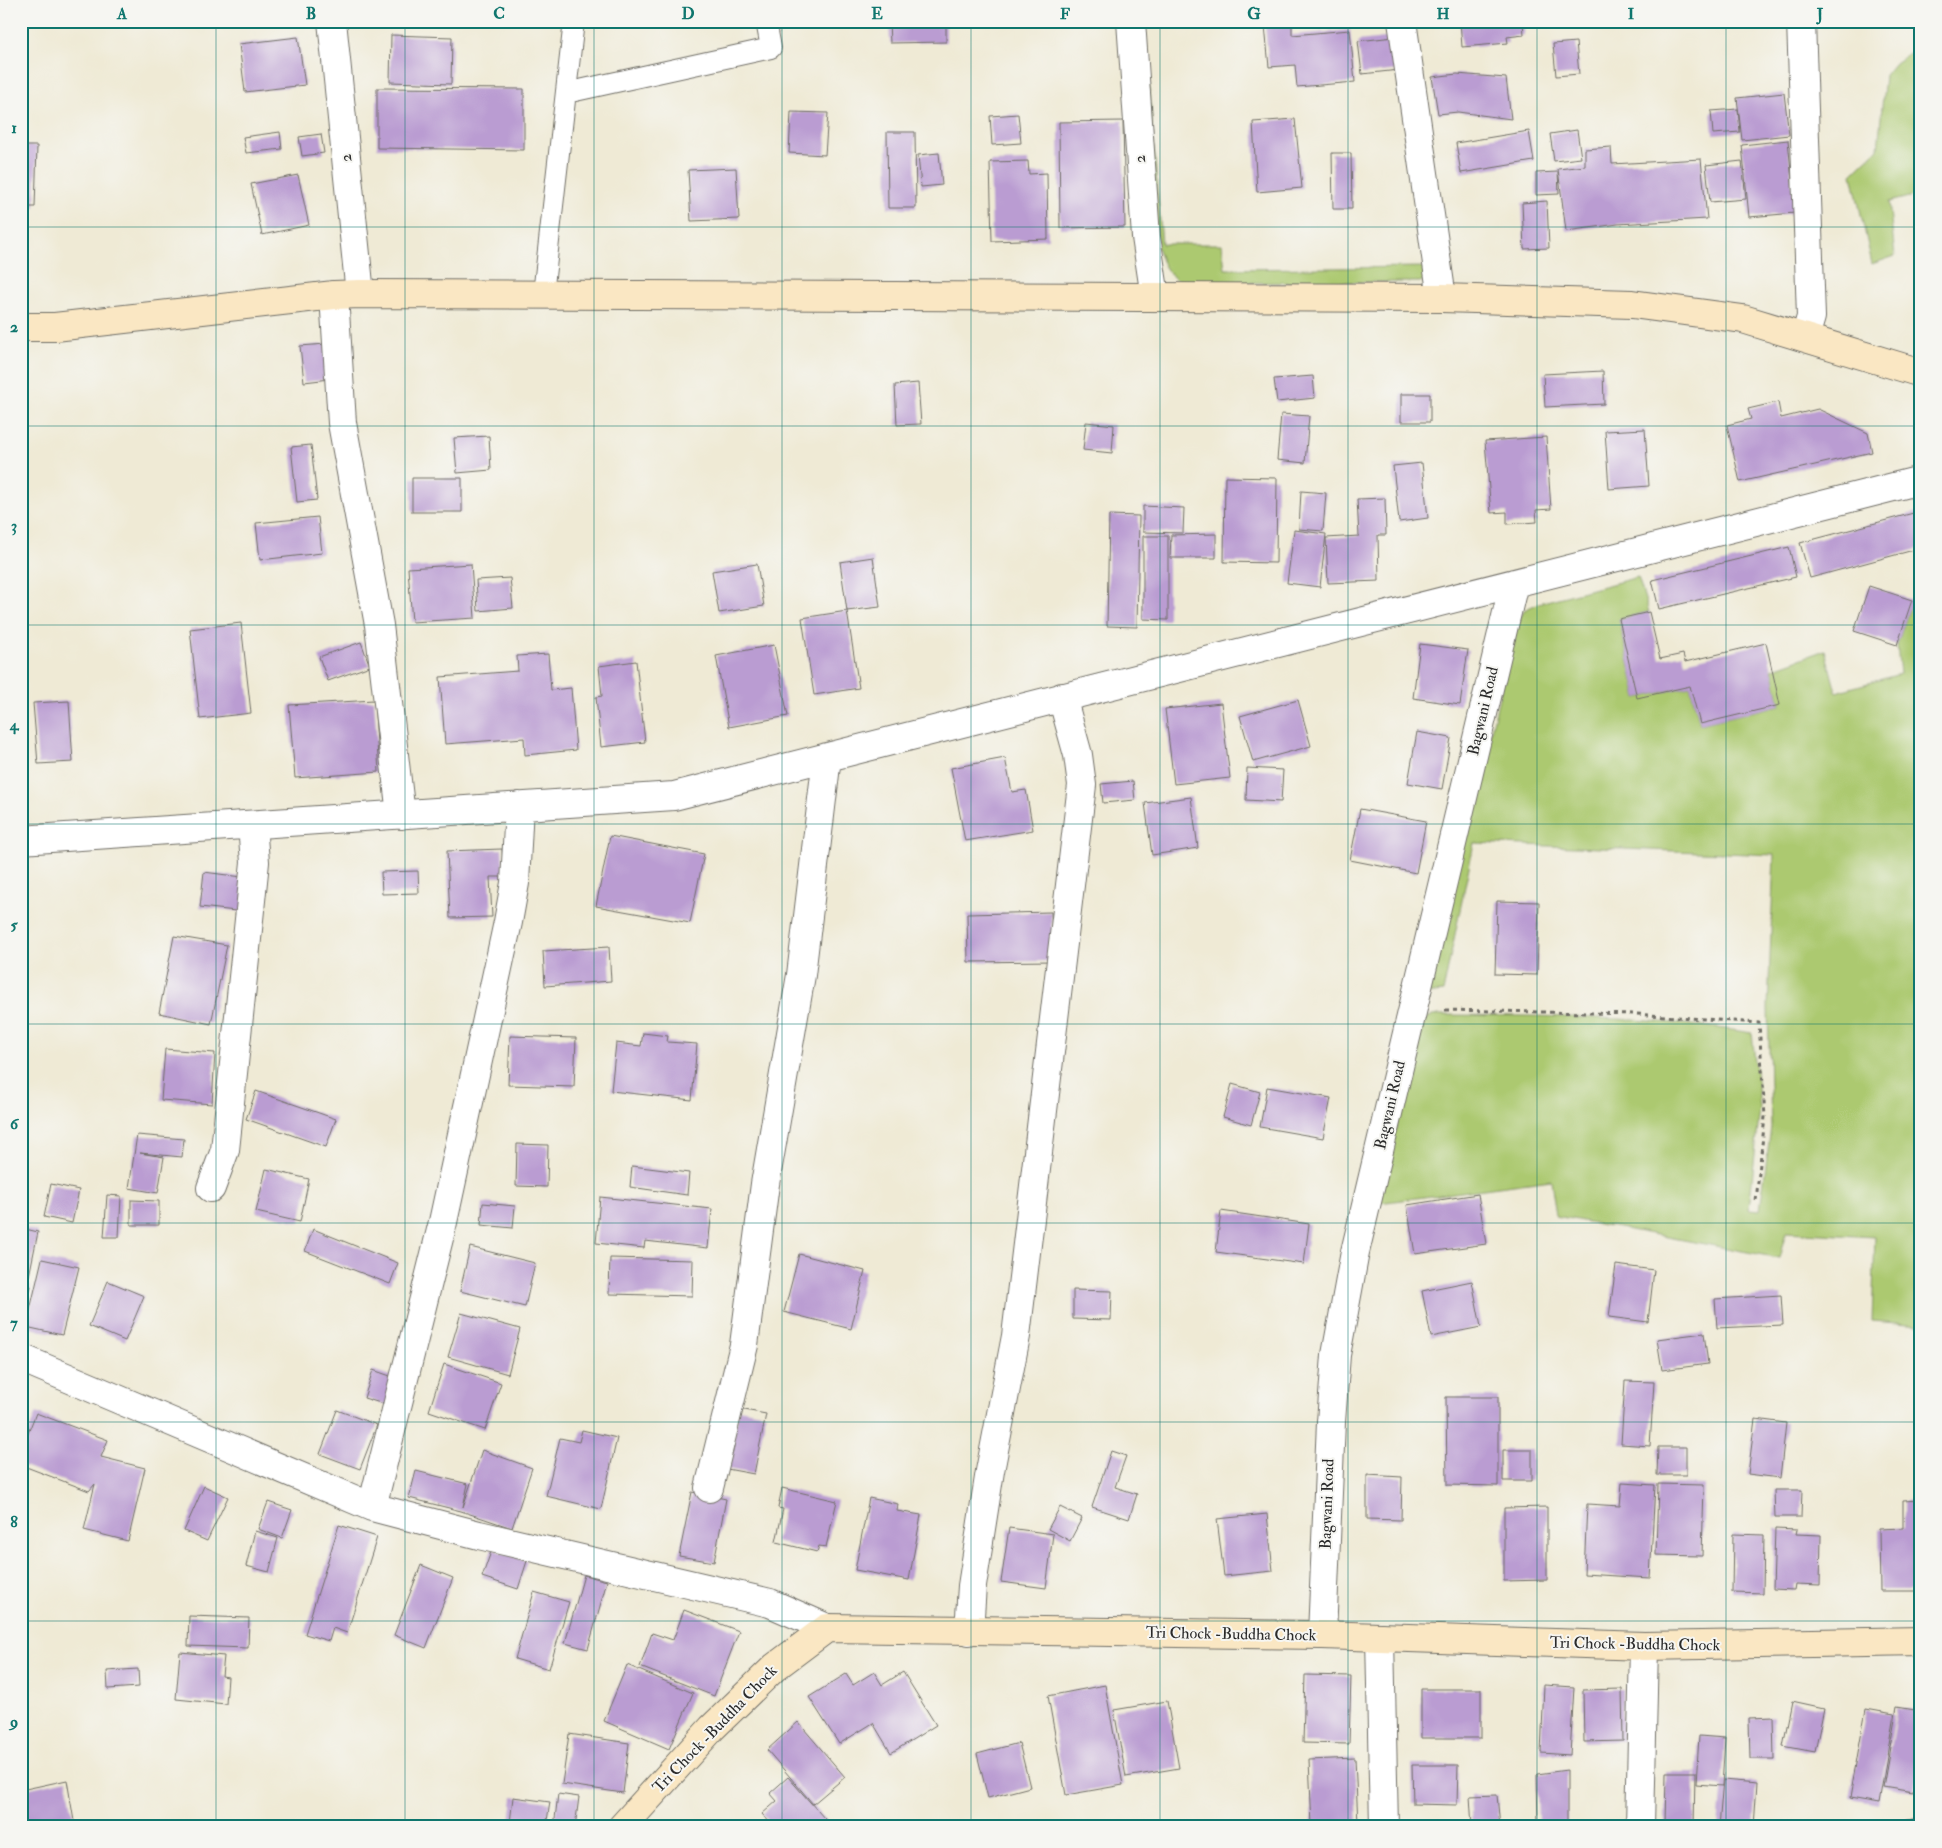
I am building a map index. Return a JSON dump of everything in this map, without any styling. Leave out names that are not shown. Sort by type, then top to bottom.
[{"type":"main road","points":[[21,328],[55,327],[347,294],[1442,298],[1632,304],[1743,319],[1921,373]]},
{"type":"main road","name":"Tri Chock -Buddha Chock","points":[[622,1827],[740,1700],[775,1667],[827,1628],[1322,1635],[1644,1646],[1921,1641]]},
{"type":"street","name":"2","points":[[332,21],[347,294],[342,424],[379,626],[401,815]]},
{"type":"street","name":"2","points":[[1131,21],[1146,237],[1154,297]]},
{"type":"street","points":[[1402,21],[1442,298]]},
{"type":"street","points":[[1801,21],[1811,318],[1805,337]]},
{"type":"street","points":[[21,840],[674,796],[1921,480]]},
{"type":"street","name":"Bagwani Road","points":[[1322,1635],[1330,1432],[1336,1355],[1355,1252],[1514,583]]},
{"type":"street","points":[[969,1631],[972,1586],[990,1471],[1016,1336],[1082,785],[1078,755],[1062,697]]},
{"type":"street","points":[[710,1488],[744,1345],[765,1184],[801,975],[827,757]]},
{"type":"street","points":[[372,1507],[443,1222],[506,932],[514,883],[520,806]]},
{"type":"street","points":[[211,1188],[225,1150],[255,862],[252,825]]},
{"type":"street","points":[[21,1358],[372,1507],[479,1535],[770,1602],[827,1628]]},
{"type":"street","points":[[1380,1637],[1384,1827]]},
{"type":"street","points":[[1640,1827],[1644,1646]]},
{"type":"lane","points":[[543,294],[574,21]]},
{"type":"lane","points":[[566,92],[771,48],[766,21]]},
{"type":"path","points":[[1412,1011],[1476,1009],[1627,1014],[1759,1023],[1765,1117],[1756,1202]]},
{"type":"green space","points":[[1144,21],[1162,244],[1222,244],[1225,269],[1427,267],[1428,278],[1420,282],[1181,283],[1176,279],[1165,267],[1157,246]]},
{"type":"green space","points":[[1921,45],[1921,194],[1889,202],[1895,256],[1872,264],[1852,174],[1878,149],[1885,75],[1895,63]]},
{"type":"green space","points":[[1638,577],[1649,612],[1619,619],[1637,698],[1690,686],[1700,724],[1780,705],[1772,669],[1825,650],[1836,692],[1900,674],[1897,645],[1912,600],[1921,601],[1921,1325],[1872,1321],[1875,1237],[1786,1232],[1779,1258],[1556,1216],[1551,1180],[1379,1203],[1420,1022],[1427,1017],[1439,1015],[1518,1016],[1635,1020],[1713,1027],[1752,1033],[1760,1108],[1749,1209],[1760,1210],[1771,1127],[1768,1008],[1774,855],[1474,843],[1443,992],[1426,994],[1517,625],[1524,610],[1539,603]]},
{"type":"building","points":[[889,21],[946,21],[946,42],[890,43]]},
{"type":"building","points":[[1460,21],[1523,21],[1524,35],[1507,37],[1508,43],[1462,47]]},
{"type":"building","points":[[1292,24],[1292,35],[1350,30],[1355,82],[1297,87],[1295,65],[1269,67],[1265,26]]},
{"type":"building","points":[[391,35],[452,37],[451,84],[390,82]]},
{"type":"building","points":[[298,37],[305,85],[245,92],[239,44]]},
{"type":"building","points":[[1394,37],[1399,70],[1362,74],[1358,41]]},
{"type":"building","points":[[1576,42],[1579,74],[1556,76],[1553,44]]},
{"type":"building","points":[[1457,74],[1506,78],[1511,119],[1458,112],[1438,114],[1432,77]]},
{"type":"building","points":[[377,88],[524,89],[524,150],[377,148]]},
{"type":"building","points":[[1784,93],[1789,135],[1742,140],[1737,98]]},
{"type":"building","points":[[1738,109],[1740,132],[1713,134],[1711,111]]},
{"type":"building","points":[[791,112],[828,113],[825,155],[789,153]]},
{"type":"building","points":[[1018,114],[1021,143],[992,145],[990,116]]},
{"type":"building","points":[[1295,119],[1302,188],[1257,192],[1253,122]]},
{"type":"building","points":[[1123,121],[1125,227],[1060,228],[1059,122]]},
{"type":"building","points":[[1577,130],[1581,158],[1554,161],[1550,134]]},
{"type":"building","points":[[1529,131],[1534,161],[1461,173],[1456,143]]},
{"type":"building","points":[[280,132],[282,149],[246,153],[243,137]]},
{"type":"building","points":[[887,132],[915,132],[916,208],[888,208]]},
{"type":"building","points":[[321,134],[324,153],[302,156],[299,137]]},
{"type":"building","points":[[1788,140],[1795,213],[1749,217],[1742,145]]},
{"type":"building","points":[[21,146],[37,146],[35,207],[21,207]]},
{"type":"building","points":[[1611,147],[1612,164],[1701,159],[1707,219],[1618,224],[1566,231],[1558,169],[1585,166],[1585,149]]},
{"type":"building","points":[[939,153],[942,185],[921,187],[918,155]]},
{"type":"building","points":[[1332,153],[1351,153],[1352,209],[1333,209]]},
{"type":"building","points":[[1028,161],[1029,174],[1047,173],[1048,239],[992,241],[990,162]]},
{"type":"building","points":[[1742,161],[1746,199],[1710,202],[1706,165]]},
{"type":"building","points":[[736,168],[739,219],[691,221],[688,170]]},
{"type":"building","points":[[1558,172],[1559,194],[1536,195],[1536,173]]},
{"type":"building","points":[[298,175],[309,225],[262,235],[251,184]]},
{"type":"building","points":[[1547,201],[1549,248],[1524,249],[1522,203]]},
{"type":"building","points":[[326,344],[330,379],[304,382],[300,346]]},
{"type":"building","points":[[1603,371],[1604,404],[1545,407],[1543,374]]},
{"type":"building","points":[[1313,376],[1315,398],[1277,402],[1274,379]]},
{"type":"building","points":[[918,383],[921,424],[897,425],[895,385]]},
{"type":"building","points":[[1401,394],[1430,394],[1430,422],[1401,422]]},
{"type":"building","points":[[1778,402],[1781,418],[1818,409],[1868,433],[1872,452],[1740,482],[1727,425],[1751,419],[1748,409]]},
{"type":"building","points":[[1281,414],[1309,416],[1305,463],[1277,460]]},
{"type":"building","points":[[1086,422],[1114,425],[1112,453],[1083,450]]},
{"type":"building","points":[[1645,429],[1649,486],[1609,489],[1605,431]]},
{"type":"building","points":[[489,436],[491,470],[457,473],[454,438]]},
{"type":"building","points":[[1546,437],[1551,509],[1536,510],[1537,522],[1507,524],[1507,512],[1491,513],[1485,441]]},
{"type":"building","points":[[311,445],[317,500],[297,502],[291,447]]},
{"type":"building","points":[[1422,463],[1428,518],[1399,522],[1393,466]]},
{"type":"building","points":[[1225,477],[1277,478],[1276,563],[1224,562]]},
{"type":"building","points":[[412,478],[462,478],[462,512],[412,512]]},
{"type":"building","points":[[1301,491],[1326,493],[1323,531],[1299,529]]},
{"type":"building","points":[[1385,498],[1386,535],[1378,535],[1379,581],[1328,583],[1326,538],[1359,536],[1357,499]]},
{"type":"building","points":[[21,506],[25,517],[21,518]]},
{"type":"building","points":[[1143,506],[1184,508],[1183,533],[1143,532]]},
{"type":"building","points":[[1921,511],[1921,548],[1810,578],[1800,543]]},
{"type":"building","points":[[1109,515],[1139,516],[1137,627],[1107,626]]},
{"type":"building","points":[[318,517],[322,553],[260,560],[256,523]]},
{"type":"building","points":[[1294,530],[1326,534],[1320,587],[1287,583]]},
{"type":"building","points":[[1216,534],[1216,558],[1170,558],[1171,535]]},
{"type":"building","points":[[1143,536],[1168,536],[1168,620],[1143,619]]},
{"type":"building","points":[[1789,547],[1796,577],[1659,609],[1652,580]]},
{"type":"building","points":[[873,557],[880,607],[847,611],[840,562]]},
{"type":"building","points":[[471,564],[475,618],[412,622],[408,568]]},
{"type":"building","points":[[757,564],[764,606],[719,613],[712,571]]},
{"type":"building","points":[[510,578],[513,608],[478,611],[476,580]]},
{"type":"building","points":[[1869,586],[1912,600],[1897,645],[1854,631]]},
{"type":"building","points":[[847,611],[859,688],[814,695],[802,618]]},
{"type":"building","points":[[1649,612],[1660,659],[1683,654],[1685,662],[1766,643],[1780,705],[1700,724],[1690,686],[1637,698],[1619,619]]},
{"type":"building","points":[[241,623],[251,713],[200,719],[190,629]]},
{"type":"building","points":[[361,642],[370,666],[328,681],[319,657]]},
{"type":"building","points":[[1420,644],[1468,650],[1460,705],[1413,698]]},
{"type":"building","points":[[774,645],[788,716],[729,727],[716,656]]},
{"type":"building","points":[[548,654],[551,690],[571,688],[576,750],[525,755],[524,738],[445,744],[440,677],[518,671],[517,656]]},
{"type":"building","points":[[636,661],[645,742],[601,747],[596,697],[602,696],[599,666]]},
{"type":"building","points":[[374,700],[379,772],[295,778],[289,705]]},
{"type":"building","points":[[1298,700],[1311,746],[1253,762],[1240,716]]},
{"type":"building","points":[[69,701],[73,762],[38,764],[33,703]]},
{"type":"building","points":[[1221,703],[1230,778],[1174,784],[1165,709]]},
{"type":"building","points":[[1417,732],[1451,738],[1442,789],[1408,783]]},
{"type":"building","points":[[21,756],[26,791],[21,791]]},
{"type":"building","points":[[1005,758],[1012,792],[1026,790],[1033,830],[965,841],[951,768]]},
{"type":"building","points":[[1247,768],[1283,770],[1281,802],[1246,800]]},
{"type":"building","points":[[1133,781],[1135,800],[1103,803],[1101,784]]},
{"type":"building","points":[[1191,797],[1198,848],[1152,855],[1145,803]]},
{"type":"building","points":[[1360,809],[1426,821],[1416,873],[1350,860]]},
{"type":"building","points":[[610,836],[704,854],[690,923],[596,906]]},
{"type":"building","points":[[502,849],[504,877],[490,877],[492,917],[450,918],[447,851]]},
{"type":"building","points":[[418,871],[419,893],[382,894],[381,872]]},
{"type":"building","points":[[204,872],[250,878],[245,912],[200,907]]},
{"type":"building","points":[[1497,901],[1539,902],[1537,975],[1495,974]]},
{"type":"building","points":[[1051,912],[1053,961],[968,962],[967,914]]},
{"type":"building","points":[[174,936],[227,945],[211,1024],[159,1013]]},
{"type":"building","points":[[609,947],[611,981],[545,986],[543,951]]},
{"type":"building","points":[[643,1033],[668,1036],[667,1042],[697,1044],[692,1100],[611,1091],[616,1043],[641,1046]]},
{"type":"building","points":[[510,1036],[576,1038],[574,1087],[508,1085]]},
{"type":"building","points":[[165,1049],[215,1053],[212,1104],[161,1100]]},
{"type":"building","points":[[1232,1084],[1260,1092],[1251,1125],[1223,1117]]},
{"type":"building","points":[[1267,1087],[1331,1098],[1323,1138],[1260,1127]]},
{"type":"building","points":[[256,1091],[336,1119],[326,1147],[246,1119]]},
{"type":"building","points":[[137,1135],[184,1139],[182,1157],[140,1153],[164,1157],[158,1193],[129,1188]]},
{"type":"building","points":[[517,1144],[548,1145],[547,1187],[516,1186]]},
{"type":"building","points":[[632,1166],[689,1173],[687,1195],[630,1187]]},
{"type":"building","points":[[266,1169],[309,1179],[300,1222],[256,1212]]},
{"type":"building","points":[[51,1184],[79,1190],[72,1223],[44,1217]]},
{"type":"building","points":[[1478,1194],[1486,1244],[1415,1254],[1407,1205]]},
{"type":"building","points":[[107,1195],[121,1196],[119,1237],[104,1237]]},
{"type":"building","points":[[600,1197],[712,1209],[708,1248],[645,1241],[644,1248],[596,1243]]},
{"type":"building","points":[[131,1200],[159,1201],[159,1225],[131,1225]]},
{"type":"building","points":[[483,1203],[515,1206],[513,1228],[481,1225]]},
{"type":"building","points":[[1221,1211],[1309,1224],[1304,1264],[1216,1252]]},
{"type":"building","points":[[21,1228],[38,1232],[28,1281],[21,1279]]},
{"type":"building","points":[[313,1229],[398,1263],[390,1284],[305,1251]]},
{"type":"building","points":[[470,1247],[535,1263],[525,1307],[460,1291]]},
{"type":"building","points":[[799,1254],[865,1271],[851,1329],[784,1312]]},
{"type":"building","points":[[610,1258],[693,1260],[692,1296],[609,1294]]},
{"type":"building","points":[[42,1259],[79,1267],[62,1335],[26,1327]]},
{"type":"building","points":[[1616,1265],[1654,1270],[1648,1322],[1609,1317]]},
{"type":"building","points":[[108,1281],[144,1296],[125,1341],[89,1326]]},
{"type":"building","points":[[1472,1281],[1481,1327],[1431,1337],[1422,1291]]},
{"type":"building","points":[[21,1284],[31,1286],[25,1312],[21,1311]]},
{"type":"building","points":[[1073,1290],[1112,1291],[1111,1320],[1073,1319]]},
{"type":"building","points":[[1781,1295],[1783,1325],[1717,1328],[1715,1299]]},
{"type":"building","points":[[461,1313],[520,1329],[508,1374],[448,1357]]},
{"type":"building","points":[[1704,1333],[1708,1364],[1662,1370],[1657,1339]]},
{"type":"building","points":[[444,1364],[501,1383],[485,1430],[429,1411]]},
{"type":"building","points":[[373,1370],[396,1378],[387,1405],[364,1398]]},
{"type":"building","points":[[1625,1381],[1654,1382],[1650,1446],[1621,1444]]},
{"type":"building","points":[[1446,1397],[1498,1397],[1498,1486],[1447,1485]]},
{"type":"building","points":[[739,1409],[766,1414],[754,1474],[727,1469]]},
{"type":"building","points":[[337,1410],[377,1425],[360,1469],[320,1454]]},
{"type":"building","points":[[36,1413],[108,1440],[101,1457],[145,1468],[128,1541],[84,1530],[95,1484],[89,1491],[21,1465],[21,1451]]},
{"type":"building","points":[[1755,1419],[1786,1423],[1780,1478],[1748,1474]]},
{"type":"building","points":[[582,1430],[617,1438],[601,1509],[546,1496],[560,1438],[579,1442]]},
{"type":"building","points":[[1658,1447],[1686,1447],[1686,1475],[1657,1475]]},
{"type":"building","points":[[482,1450],[532,1468],[512,1528],[461,1511],[409,1498],[416,1471],[468,1484],[463,1507]]},
{"type":"building","points":[[1503,1450],[1532,1450],[1532,1481],[1503,1481]]},
{"type":"building","points":[[1111,1451],[1126,1456],[1115,1487],[1137,1494],[1129,1519],[1092,1507]]},
{"type":"building","points":[[1367,1475],[1402,1477],[1401,1520],[1367,1519]]},
{"type":"building","points":[[1622,1483],[1655,1485],[1650,1578],[1584,1574],[1587,1504],[1620,1506]]},
{"type":"building","points":[[1658,1484],[1704,1485],[1702,1556],[1656,1555]]},
{"type":"building","points":[[204,1486],[228,1497],[207,1541],[184,1531]]},
{"type":"building","points":[[782,1488],[837,1501],[826,1547],[819,1546],[817,1552],[776,1542],[783,1509],[778,1508]]},
{"type":"building","points":[[1774,1490],[1802,1490],[1801,1517],[1775,1517]]},
{"type":"building","points":[[692,1492],[726,1499],[714,1562],[679,1556]]},
{"type":"building","points":[[869,1498],[898,1504],[897,1511],[921,1515],[909,1580],[855,1570]]},
{"type":"building","points":[[1921,1500],[1921,1591],[1880,1591],[1879,1529],[1903,1528],[1903,1501]]},
{"type":"building","points":[[268,1502],[292,1510],[282,1538],[258,1529]]},
{"type":"building","points":[[1060,1507],[1082,1518],[1070,1541],[1048,1529]]},
{"type":"building","points":[[1547,1507],[1547,1580],[1504,1581],[1504,1508]]},
{"type":"building","points":[[1267,1514],[1273,1571],[1224,1576],[1217,1519]]},
{"type":"building","points":[[339,1525],[377,1537],[347,1633],[333,1628],[329,1641],[305,1634]]},
{"type":"building","points":[[1009,1528],[1053,1534],[1046,1588],[1001,1582]]},
{"type":"building","points":[[1775,1529],[1797,1530],[1796,1534],[1821,1535],[1820,1585],[1795,1584],[1794,1590],[1773,1589]]},
{"type":"building","points":[[255,1531],[278,1538],[269,1572],[246,1566]]},
{"type":"building","points":[[1733,1534],[1764,1535],[1763,1593],[1732,1592]]},
{"type":"building","points":[[492,1549],[527,1561],[518,1589],[482,1577]]},
{"type":"building","points":[[421,1565],[453,1578],[426,1648],[394,1635]]},
{"type":"building","points":[[584,1575],[607,1581],[588,1649],[565,1643]]},
{"type":"building","points":[[534,1592],[569,1602],[549,1669],[515,1659]]},
{"type":"building","points":[[684,1610],[739,1631],[714,1696],[640,1667],[652,1633],[673,1640]]},
{"type":"building","points":[[189,1616],[249,1618],[248,1648],[188,1646]]},
{"type":"building","points":[[180,1652],[224,1656],[222,1676],[228,1677],[226,1704],[176,1699]]},
{"type":"building","points":[[627,1665],[693,1693],[669,1749],[604,1721]]},
{"type":"building","points":[[138,1669],[139,1687],[108,1689],[107,1671]]},
{"type":"building","points":[[874,1672],[882,1685],[903,1672],[936,1725],[891,1753],[873,1723],[839,1744],[809,1697],[846,1674],[853,1685]]},
{"type":"building","points":[[1305,1675],[1351,1676],[1349,1744],[1303,1743]]},
{"type":"building","points":[[1105,1685],[1123,1785],[1066,1795],[1048,1696]]},
{"type":"building","points":[[1544,1685],[1574,1687],[1570,1755],[1541,1753]]},
{"type":"building","points":[[1421,1689],[1481,1689],[1481,1738],[1421,1738]]},
{"type":"building","points":[[1622,1689],[1623,1741],[1584,1742],[1583,1690]]},
{"type":"building","points":[[1167,1701],[1179,1768],[1126,1777],[1114,1710]]},
{"type":"building","points":[[1792,1701],[1824,1708],[1815,1752],[1783,1746]]},
{"type":"building","points":[[1897,1707],[1921,1711],[1921,1747],[1913,1792],[1883,1787]]},
{"type":"building","points":[[1866,1709],[1894,1714],[1879,1803],[1850,1798]]},
{"type":"building","points":[[1773,1717],[1774,1759],[1750,1759],[1749,1718]]},
{"type":"building","points":[[798,1722],[845,1777],[813,1804],[767,1750]]},
{"type":"building","points":[[569,1734],[629,1743],[623,1793],[562,1784]]},
{"type":"building","points":[[1699,1736],[1725,1738],[1722,1786],[1696,1784]]},
{"type":"building","points":[[1019,1743],[1030,1787],[988,1798],[977,1754]]},
{"type":"building","points":[[1355,1758],[1358,1824],[1312,1826],[1309,1760]]},
{"type":"building","points":[[1412,1765],[1458,1765],[1457,1805],[1413,1804]]},
{"type":"building","points":[[1567,1770],[1567,1827],[1538,1827],[1537,1774]]},
{"type":"building","points":[[1666,1772],[1695,1772],[1694,1827],[1665,1827]]},
{"type":"building","points":[[788,1777],[832,1827],[804,1827],[802,1825],[800,1827],[774,1827],[762,1814],[777,1801],[770,1793]]},
{"type":"building","points":[[67,1780],[75,1827],[21,1827],[21,1790]]},
{"type":"building","points":[[1723,1780],[1757,1783],[1754,1827],[1719,1827]]},
{"type":"building","points":[[558,1794],[579,1797],[575,1827],[554,1827]]},
{"type":"building","points":[[1497,1795],[1500,1827],[1472,1827],[1470,1796]]},
{"type":"building","points":[[513,1797],[550,1802],[546,1827],[510,1823]]},
{"type":"building","points":[[1921,1817],[1921,1827],[1885,1827],[1885,1826]]}]
